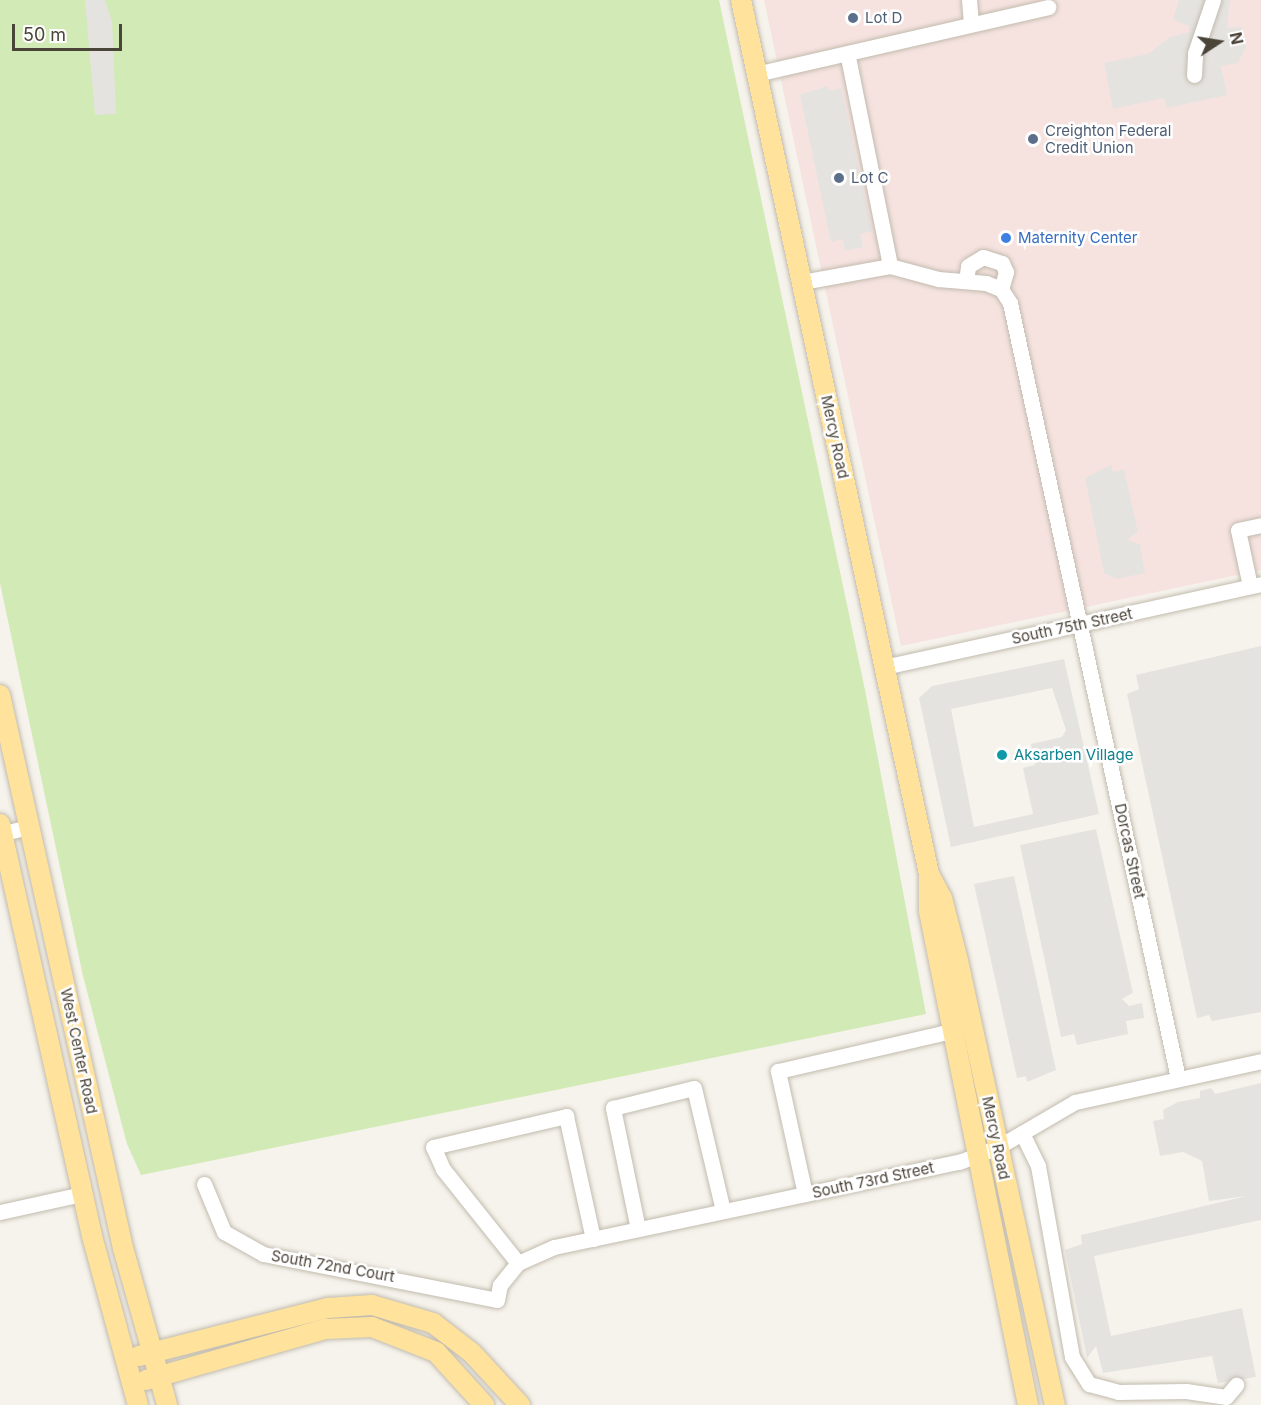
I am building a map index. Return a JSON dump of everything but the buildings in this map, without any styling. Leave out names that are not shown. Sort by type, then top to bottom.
[{"type":"main road","name":"Mercy Road","points":[[741,0],[929,874],[956,950],[1055,1405]]},
{"type":"main road","name":"West Center Road","points":[[0,695],[151,1354],[167,1405]]},
{"type":"main road","name":"West Center Road","points":[[1,830],[82,1194],[138,1405]]},
{"type":"main road","name":"Mercy Road","points":[[929,874],[929,911],[955,1030],[1028,1405]]},
{"type":"main road","points":[[124,1359],[328,1308],[372,1305],[433,1323],[472,1353],[520,1405]]},
{"type":"main road","points":[[132,1385],[325,1329],[372,1327],[436,1352],[484,1405]]},
{"type":"street","points":[[969,0],[971,23]]},
{"type":"street","points":[[1194,75],[1195,53],[1214,0]]},
{"type":"street","points":[[756,74],[848,57],[971,23],[1048,7]]},
{"type":"street","points":[[848,57],[890,266]]},
{"type":"street","points":[[802,282],[890,266],[1001,289],[1006,272],[1002,263],[983,257],[968,266],[966,281]]},
{"type":"street","name":"Dorcas Street","points":[[1001,289],[1010,303],[1178,1078]]},
{"type":"street","points":[[1256,585],[1238,530],[1261,525]]},
{"type":"street","name":"South 75th Street","points":[[884,667],[1256,585]]},
{"type":"street","points":[[1,830],[29,827]]},
{"type":"street","points":[[805,1194],[778,1071],[955,1030]]},
{"type":"street","name":"South 73rd Street","points":[[497,1300],[500,1285],[518,1263],[554,1247],[979,1156],[998,1148],[1075,1102],[1261,1061]]},
{"type":"street","points":[[638,1229],[613,1108],[683,1090],[698,1090],[723,1211]]},
{"type":"street","points":[[518,1263],[443,1169],[433,1147],[567,1116],[592,1239]]},
{"type":"street","points":[[1022,1133],[1038,1166],[1072,1357],[1089,1384],[1118,1392],[1186,1391],[1226,1397],[1236,1385]]},
{"type":"street","name":"South 72nd Court","points":[[204,1184],[224,1232],[263,1254],[497,1300]]},
{"type":"street","points":[[0,1212],[82,1194]]},
{"type":"shaded area","points":[[85,0],[105,0],[112,22],[116,114],[95,115]]},
{"type":"shaded area","points":[[764,0],[1261,0],[1261,570],[901,646]]},
{"type":"shaded area","points":[[1179,0],[1230,0],[1227,28],[1242,27],[1246,47],[1238,63],[1221,66],[1227,95],[1167,108],[1164,98],[1113,109],[1104,63],[1148,54],[1170,37],[1189,32],[1189,26],[1173,20]]},
{"type":"shaded area","name":"Lot C","points":[[827,86],[830,91],[841,88],[872,231],[860,234],[863,247],[845,251],[843,239],[831,242],[800,95]]},
{"type":"shaded area","points":[[1111,465],[1113,472],[1124,469],[1138,532],[1127,540],[1140,544],[1145,573],[1117,579],[1104,573],[1085,478]]},
{"type":"shaded area","points":[[1261,646],[1261,1012],[1212,1021],[1209,1015],[1197,1018],[1127,694],[1139,689],[1136,675]]},
{"type":"shaded area","points":[[1064,659],[1099,814],[951,847],[919,698],[932,686]],"holes":[[[1052,688],[1066,730],[1062,737],[1031,744],[1035,765],[1023,768],[1033,814],[974,827],[951,709]]]},
{"type":"shaded area","points":[[1096,829],[1133,993],[1122,999],[1129,1006],[1142,1003],[1144,1018],[1126,1021],[1128,1034],[1077,1045],[1074,1034],[1061,1037],[1020,845]]},
{"type":"shaded area","points":[[1014,876],[1056,1070],[1027,1082],[1026,1076],[1017,1078],[974,884]]},
{"type":"shaded area","points":[[1261,1083],[1261,1220],[1094,1256],[1111,1336],[1242,1308],[1256,1377],[1218,1383],[1212,1356],[1103,1373],[1096,1346],[1087,1358],[1065,1250],[1082,1244],[1081,1235],[1247,1196],[1209,1201],[1202,1161],[1183,1152],[1160,1156],[1153,1121],[1164,1119],[1163,1110],[1178,1102],[1200,1098],[1200,1091],[1211,1088],[1215,1094]]},
{"type":"green space","points":[[0,0],[719,0],[865,690],[926,1014],[141,1175],[127,1144],[83,976],[0,583]]},
{"type":"place","name":"Lot D","points":[[853,18]]},
{"type":"place","name":"Creighton Federal Credit Union","points":[[1033,139]]},
{"type":"place","name":"Lot C","points":[[839,178]]},
{"type":"place","name":"Maternity Center","points":[[1006,238]]},
{"type":"place","name":"Aksarben Village","points":[[1002,755]]}]
